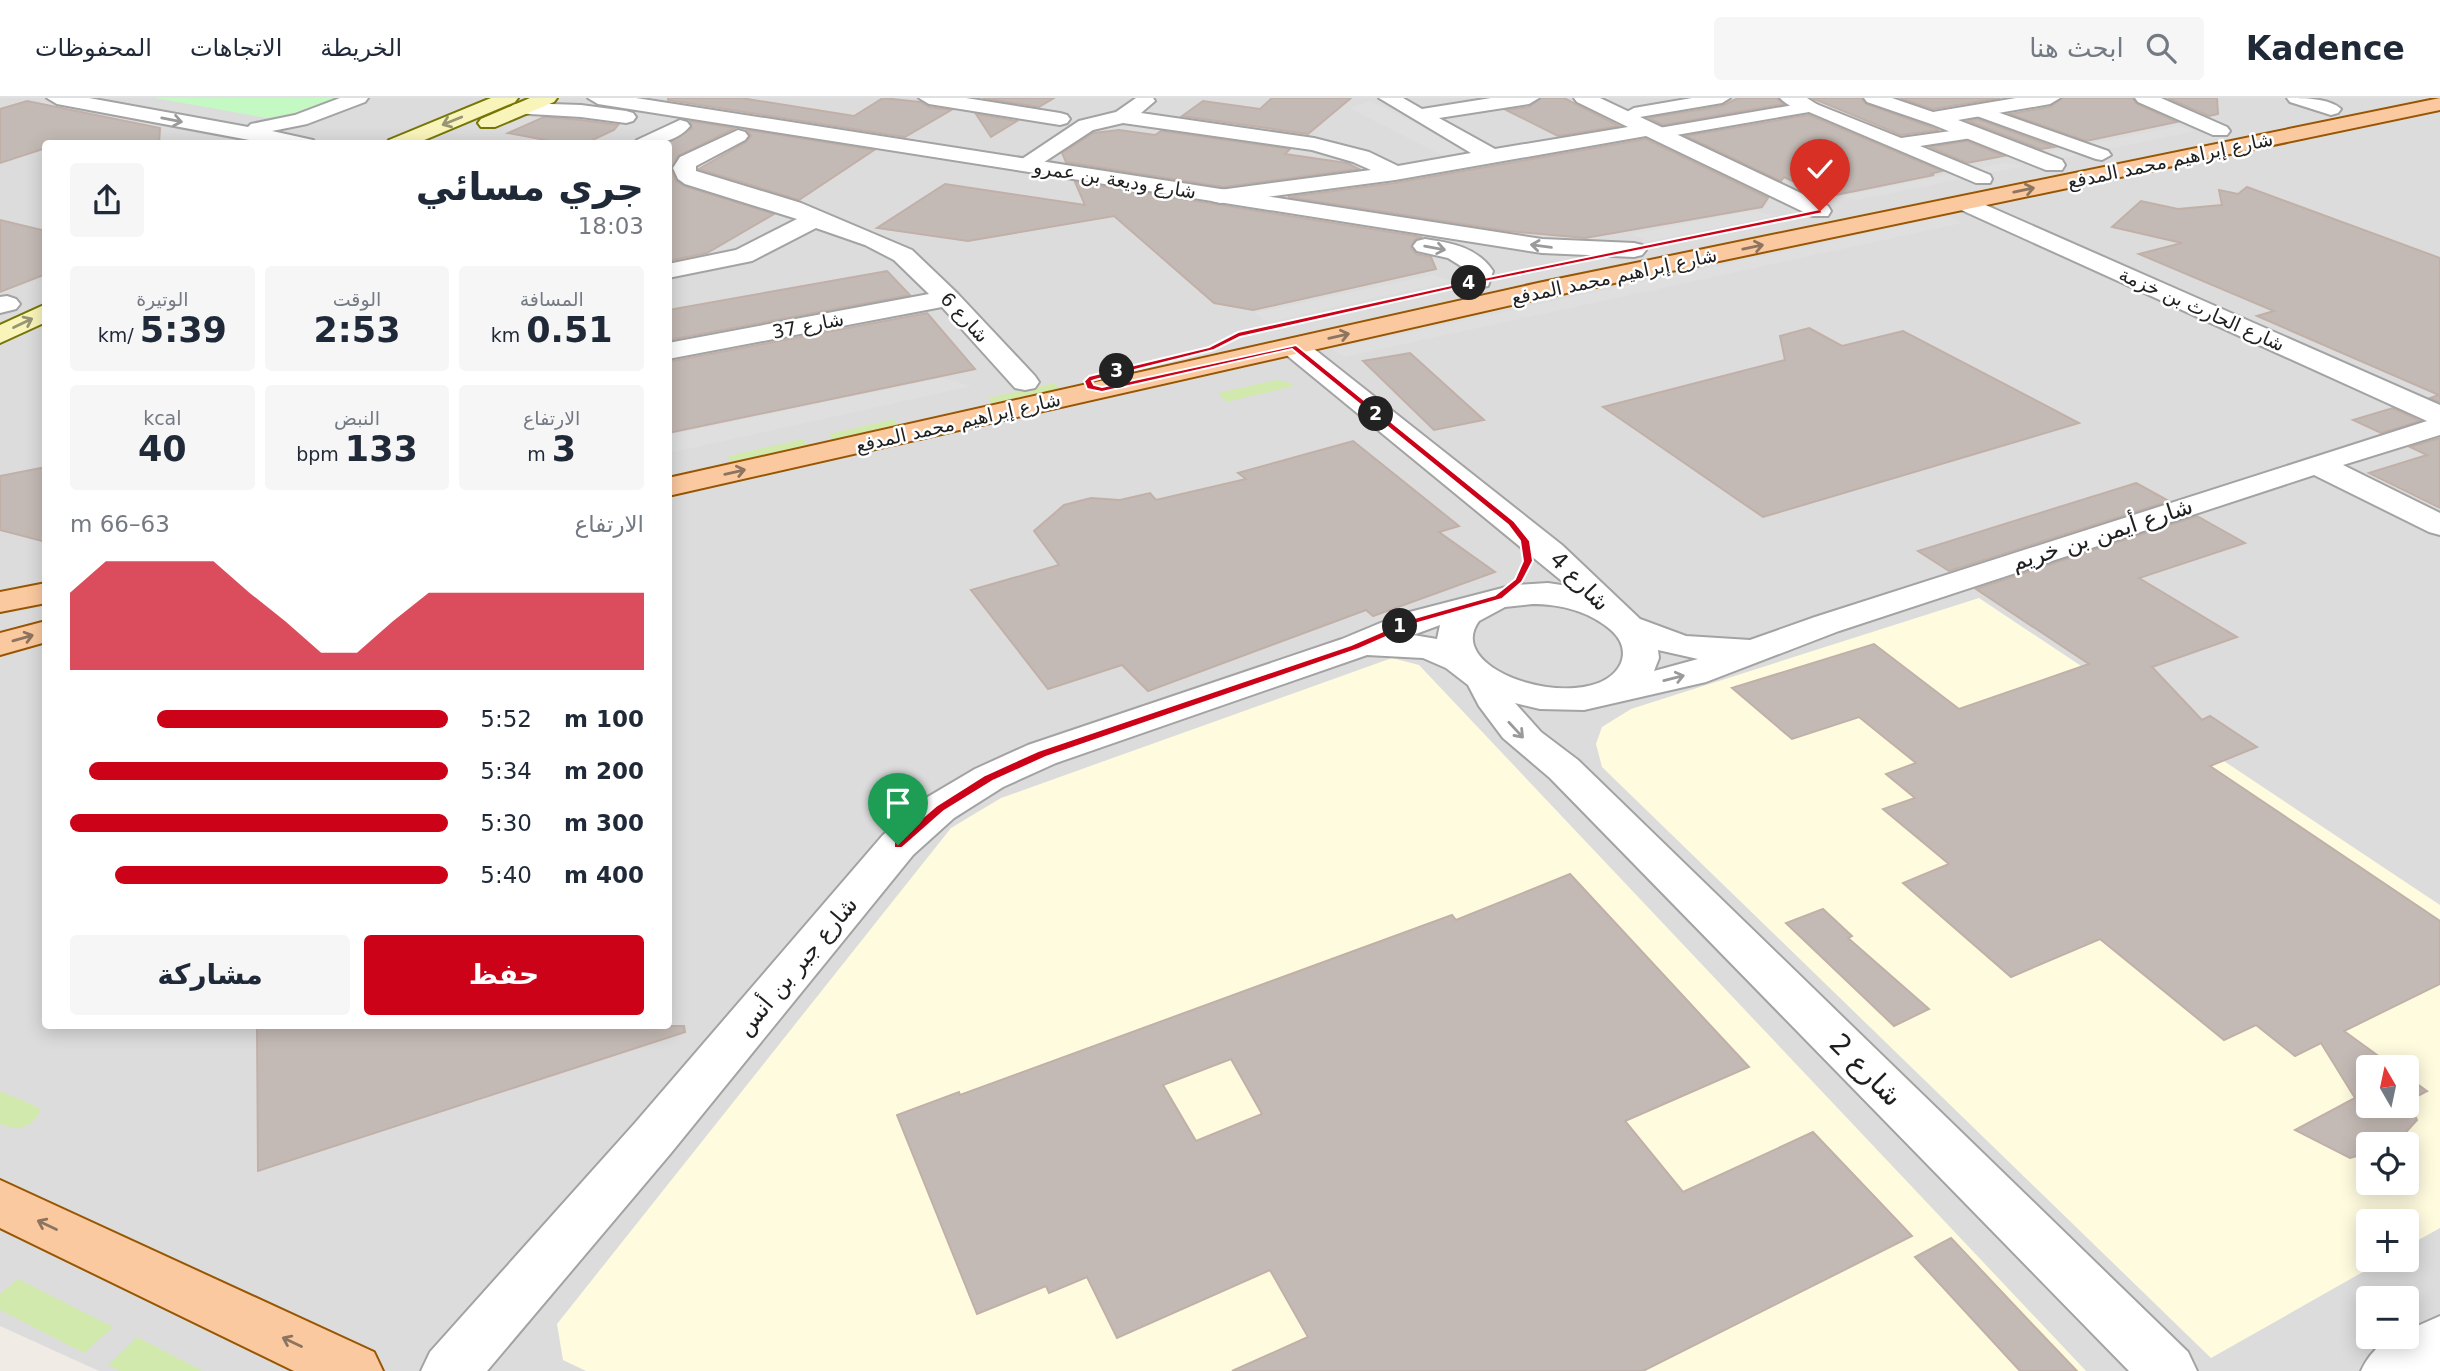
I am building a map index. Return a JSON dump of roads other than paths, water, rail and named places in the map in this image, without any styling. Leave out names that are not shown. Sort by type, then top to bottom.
[{"type":"main road","points":[[408,140],[515,105],[547,98]]},
{"type":"main road","name":"شارع إبراهيم محمد المدفع","points":[[1148,355],[1479,281],[2384,98]]},
{"type":"main road","name":"شارع إبراهيم محمد المدفع","points":[[672,486],[1538,291],[2440,104]]},
{"type":"main road","points":[[447,140],[515,105]]},
{"type":"main road","points":[[2,306],[42,289]]},
{"type":"main road","points":[[0,335],[42,314]]},
{"type":"main road","points":[[1102,390],[1090,387],[1088,381],[1098,376],[1212,349],[1238,335]]},
{"type":"main road","name":"شارع إبراهيم محمد المدفع","points":[[999,387],[1051,376]]},
{"type":"main road","points":[[0,602],[42,594]]},
{"type":"main road","points":[[0,644],[42,632]]},
{"type":"main road","points":[[0,1203],[354,1371]]},
{"type":"street","points":[[57,98],[128,106],[225,130],[283,140]]},
{"type":"street","points":[[225,130],[283,124],[358,98]]},
{"type":"street","name":"شارع وديعة بن عمرو","points":[[598,98],[1555,247],[1634,250]]},
{"type":"street","points":[[929,98],[1060,119]]},
{"type":"street","points":[[1123,117],[1149,98]]},
{"type":"street","points":[[1389,98],[1491,156]]},
{"type":"street","points":[[1419,115],[1529,98]]},
{"type":"street","points":[[1584,98],[1648,125],[1820,211]]},
{"type":"street","points":[[1648,125],[1689,104],[1722,98]]},
{"type":"street","points":[[1759,98],[1811,107],[1983,179]]},
{"type":"street","points":[[1874,98],[2054,165]]},
{"type":"street","points":[[1930,117],[1980,111],[2017,101],[2050,98]]},
{"type":"street","points":[[2145,98],[2220,131]]},
{"type":"street","points":[[2297,98],[2331,109]]},
{"type":"street","points":[[1689,104],[1728,120]]},
{"type":"street","points":[[1220,196],[1395,173],[1648,125],[1728,120],[1788,104]]},
{"type":"street","name":"شارع وديعة بن عمرو","points":[[515,105],[635,119],[1449,250],[1474,261],[1481,271],[1479,281]]},
{"type":"street","points":[[1036,132],[1081,105]]},
{"type":"street","points":[[1843,105],[1927,140]]},
{"type":"street","points":[[1980,111],[2102,155]]},
{"type":"street","points":[[635,119],[662,115],[768,125]]},
{"type":"street","points":[[1024,165],[1086,125],[1123,117],[1314,144],[1361,157],[1395,173]]},
{"type":"street","points":[[652,140],[680,126]]},
{"type":"street","points":[[1900,144],[1972,133]]},
{"type":"street","name":"شارع 6","points":[[738,135],[688,162],[684,168],[686,174],[693,179],[793,208],[903,255],[1025,382]]},
{"type":"street","points":[[987,159],[1011,146]]},
{"type":"street","name":"شارع الحارث بن خزمة","points":[[1965,203],[2440,416]]},
{"type":"street","points":[[1256,219],[1287,218],[1343,225],[1356,222],[1357,217]]},
{"type":"street","points":[[672,270],[743,257],[815,219]]},
{"type":"street","name":"شارع 37","points":[[672,350],[947,298]]},
{"type":"street","name":"شارع 4","points":[[1294,347],[1511,523],[1566,564],[1621,621]]},
{"type":"street","name":"شارع أيمن بن خريم","points":[[1593,696],[1693,674],[1764,646],[2316,464],[2440,426]]},
{"type":"street","points":[[2316,464],[2440,525]]},
{"type":"street","name":"شارع 4","points":[[1489,601],[1519,580],[1528,561],[1525,541],[1511,523]]},
{"type":"street","points":[[1564,769],[1555,738],[1558,724],[1593,696],[1629,680],[1641,663],[1640,645],[1621,621],[1588,602],[1558,594],[1528,593],[1489,601],[1462,619],[1455,639],[1473,669],[1511,691],[1533,696],[1593,696]]},
{"type":"street","name":"شارع جبر بن أنس","points":[[450,1371],[653,1139],[898,845],[940,808],[989,778],[1042,754],[1355,647],[1414,621],[1489,601]]},
{"type":"street","name":"شارع أيمن بن خريم","points":[[1621,621],[1660,640],[1695,649],[1731,651],[1764,646]]},
{"type":"street","name":"شارع جبر بن أنس","points":[[1355,647],[1413,645],[1439,650],[1473,669]]},
{"type":"street","name":"شارع 2","points":[[1473,669],[1502,716],[1519,734],[1564,769],[2168,1371]]},
{"type":"street","points":[[2390,1371],[2440,1342]]}]
